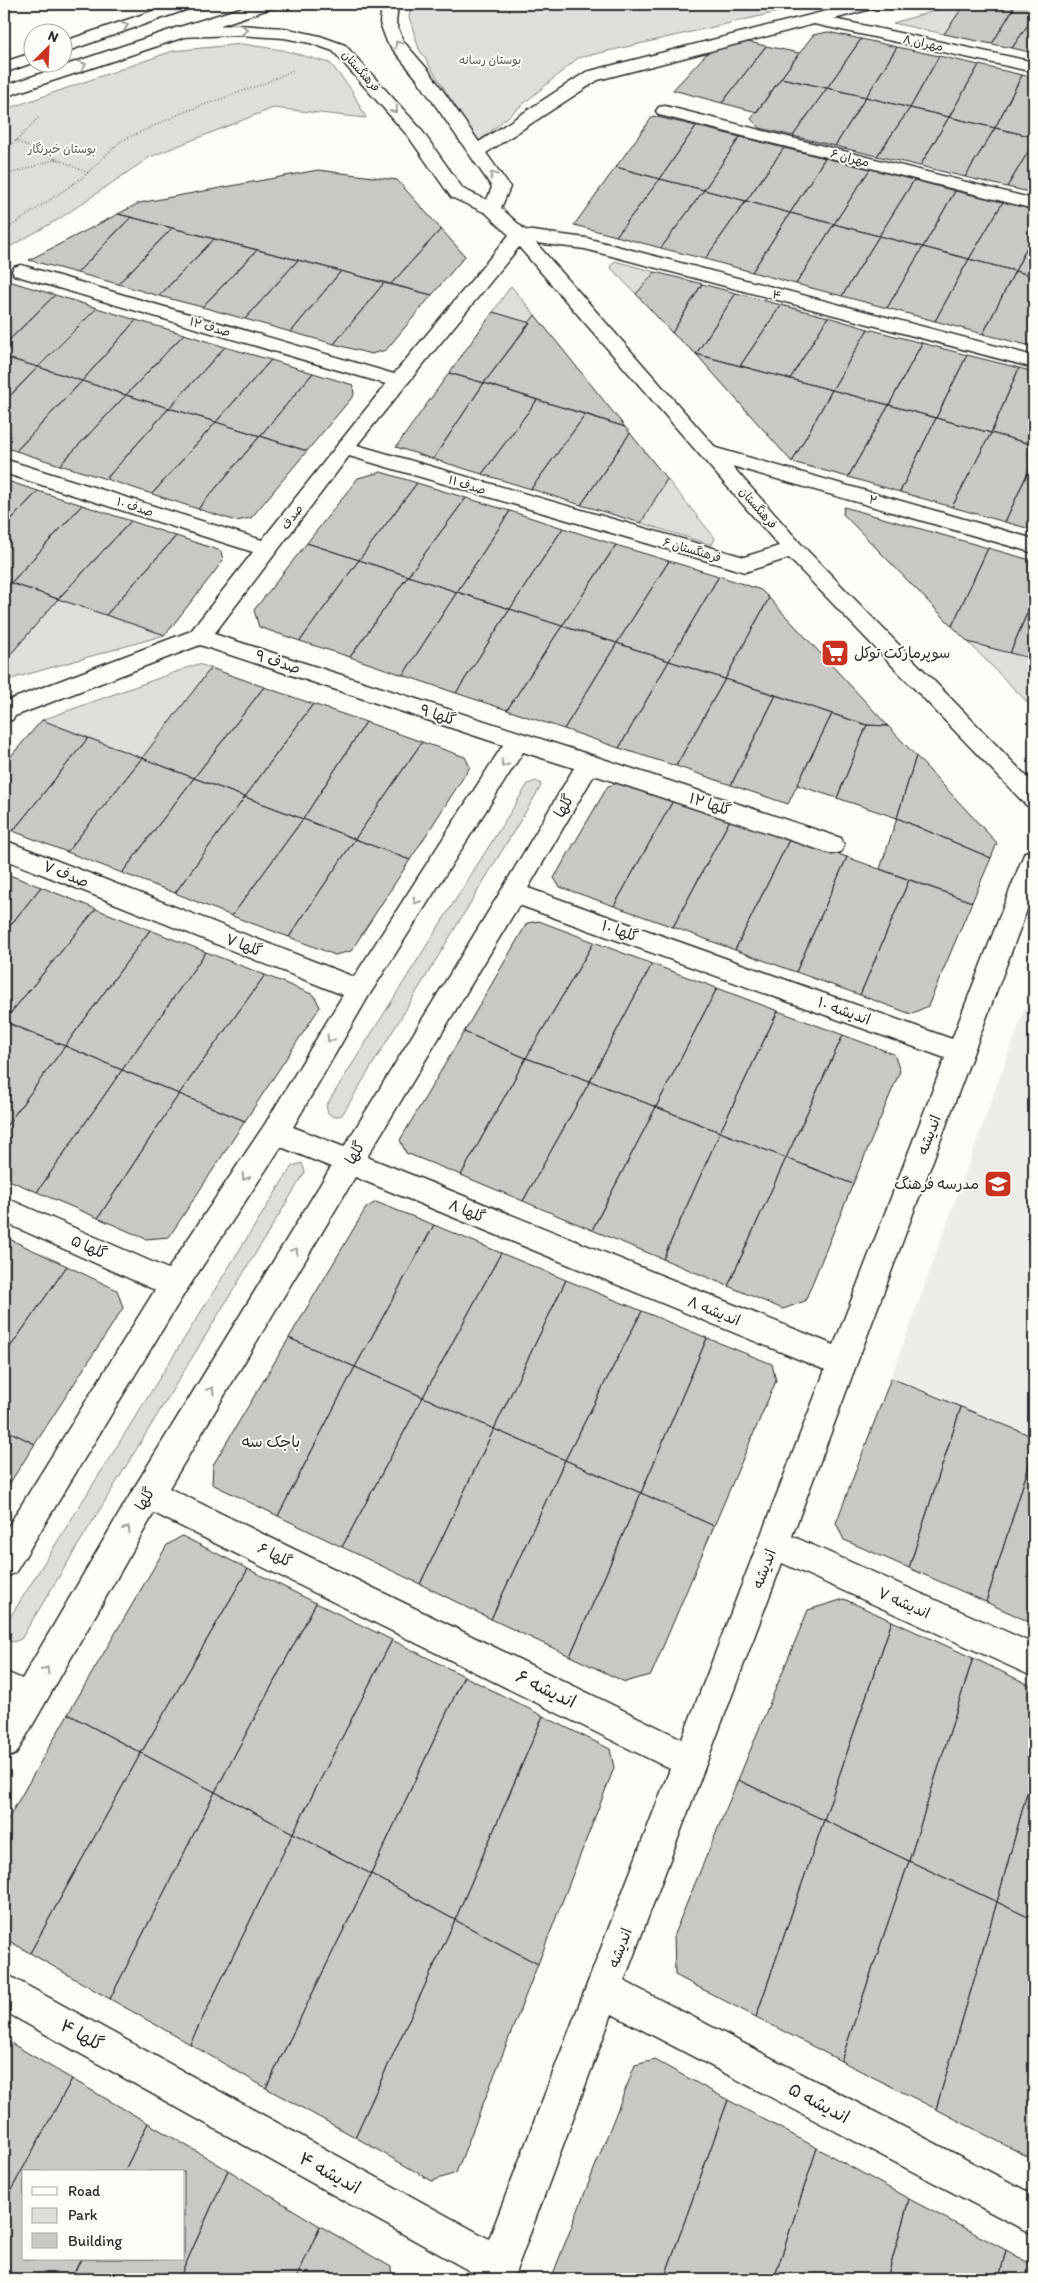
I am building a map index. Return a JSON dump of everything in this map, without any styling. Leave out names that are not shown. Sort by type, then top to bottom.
[{"type":"street","points":[[72,45],[188,4]]},
{"type":"street","points":[[4,92],[179,32],[269,4]]},
{"type":"street","points":[[390,4],[388,23],[395,42],[423,75],[501,186],[492,209]]},
{"type":"street","points":[[477,151],[592,76],[872,4]]},
{"type":"street","name":"مهران ۸","points":[[813,18],[1034,67]]},
{"type":"street","name":"فرهنگستان","points":[[179,32],[238,30],[284,33],[314,39],[339,48],[414,132],[457,193],[492,209],[519,235],[793,549],[1034,799]]},
{"type":"street","points":[[4,68],[22,62]]},
{"type":"street","name":"مهران ۶","points":[[665,111],[1034,204]]},
{"type":"street","name":"۴","points":[[519,235],[586,244],[1034,362]]},
{"type":"street","name":"صدف","points":[[199,636],[344,448],[519,235]]},
{"type":"street","name":"صدف ۱۲","points":[[21,271],[399,382]]},
{"type":"street","name":"صدف ۱۱","points":[[344,448],[590,522]]},
{"type":"street","name":"۲","points":[[711,453],[1034,546]]},
{"type":"street","name":"صدف ۱۰","points":[[4,466],[267,549]]},
{"type":"street","name":"فرهنگستان ۶","points":[[590,522],[745,564],[793,549]]},
{"type":"street","points":[[5,710],[199,636]]},
{"type":"street","name":"صدف ۹","points":[[199,636],[358,688]]},
{"type":"street","name":"گلها ۹","points":[[358,688],[518,741]]},
{"type":"street","points":[[4,1562],[174,1285],[275,1132],[359,990],[518,741],[589,763]]},
{"type":"street","name":"گلها ۱۲","points":[[589,763],[832,844]]},
{"type":"street","name":"گلها","points":[[4,1742],[16,1693],[148,1494],[513,893],[589,763]]},
{"type":"street","name":"صدف ۷","points":[[4,849],[128,900]]},
{"type":"street","name":"اندیشه","points":[[496,2272],[1034,860]]},
{"type":"street","name":"گلها ۱۰","points":[[513,893],[727,969]]},
{"type":"street","name":"گلها ۷","points":[[128,900],[359,990]]},
{"type":"street","name":"اندیشه ۱۰","points":[[727,969],[961,1053]]},
{"type":"street","name":"گلها ۸","points":[[275,1132],[585,1259]]},
{"type":"street","name":"گلها ۵","points":[[4,1209],[174,1285]]},
{"type":"street","name":"اندیشه ۸","points":[[585,1259],[843,1363]]},
{"type":"street","name":"گلها ۶","points":[[148,1494],[401,1617]]},
{"type":"street","name":"اندیشه ۷","points":[[774,1544],[1034,1661]]},
{"type":"street","name":"اندیشه ۶","points":[[401,1617],[691,1761]]},
{"type":"street","name":"اندیشه ۵","points":[[604,1990],[1034,2216]]},
{"type":"street","name":"گلها ۴","points":[[4,1991],[160,2080]]},
{"type":"street","name":"اندیشه ۴","points":[[160,2080],[496,2272]]},
{"type":"path","points":[[4,231],[88,173],[121,141],[184,112],[262,84],[339,48]]},
{"type":"path","points":[[16,141],[88,173]]},
{"type":"path","points":[[4,176],[57,159]]},
{"type":"shaded area","name":"مدرسه فرهنگ","points":[[1032,989],[1034,990],[1034,1437],[891,1378]]},
{"type":"green space","name":"بوستان رسانه","points":[[412,4],[813,4],[578,58],[478,142],[419,49],[409,17]]},
{"type":"green space","points":[[958,4],[965,4],[944,34],[893,23]]},
{"type":"green space","name":"بوستان خبرنگار","points":[[242,44],[282,50],[330,63],[351,89],[366,118],[273,108],[150,157],[59,219],[4,250],[4,110],[173,51]]},
{"type":"green space","points":[[615,261],[655,272],[636,294],[610,267]]},
{"type":"green space","points":[[511,286],[535,315],[530,323],[493,312]]},
{"type":"green space","points":[[667,479],[715,538],[712,545],[641,523]]},
{"type":"green space","points":[[58,599],[165,635],[4,681],[4,662]]},
{"type":"green space","points":[[968,642],[1034,659],[1034,709]]},
{"type":"green space","points":[[198,664],[211,668],[142,758],[42,720]]},
{"type":"green space","points":[[536,781],[541,784],[540,788],[342,1115],[333,1117],[328,1113],[326,1106],[528,784]]},
{"type":"green space","points":[[302,1163],[305,1172],[21,1639],[13,1642],[5,1640],[4,1627],[292,1166]]},
{"type":"building","points":[[965,4],[1016,4],[992,44],[944,34]]},
{"type":"building","points":[[1016,4],[1034,5],[1034,16],[1012,48],[992,44]]},
{"type":"building","points":[[1034,16],[1034,53],[1012,48]]},
{"type":"building","points":[[828,32],[861,39],[827,88],[781,78],[813,35]]},
{"type":"building","points":[[861,39],[897,47],[866,97],[827,88]]},
{"type":"building","points":[[749,42],[766,46],[722,103],[673,90],[710,50]]},
{"type":"building","points":[[766,46],[799,53],[757,112],[722,103]]},
{"type":"building","points":[[897,47],[939,56],[910,108],[866,97]]},
{"type":"building","points":[[939,56],[979,65],[949,117],[910,108]]},
{"type":"building","points":[[979,65],[1022,75],[995,128],[949,117]]},
{"type":"building","points":[[1022,75],[1034,78],[1034,137],[995,128]]},
{"type":"building","points":[[781,78],[827,88],[793,136],[760,128],[751,119]]},
{"type":"building","points":[[827,88],[866,97],[835,146],[793,136]]},
{"type":"building","points":[[866,97],[910,108],[877,156],[835,146]]},
{"type":"building","points":[[910,108],[949,117],[920,166],[877,156]]},
{"type":"building","points":[[653,116],[696,126],[660,179],[616,167]]},
{"type":"building","points":[[949,117],[995,128],[965,177],[920,166]]},
{"type":"building","points":[[696,126],[740,137],[704,190],[660,179]]},
{"type":"building","points":[[995,128],[1034,137],[1034,142],[1007,187],[965,177]]},
{"type":"building","points":[[740,137],[784,148],[746,201],[704,190]]},
{"type":"building","points":[[1034,142],[1034,193],[1007,187]]},
{"type":"building","points":[[784,148],[825,158],[790,213],[746,201]]},
{"type":"building","points":[[825,158],[870,169],[834,224],[790,213]]},
{"type":"building","points":[[616,167],[660,179],[616,236],[574,225]]},
{"type":"building","points":[[870,169],[914,180],[879,236],[834,224]]},
{"type":"building","points":[[318,170],[397,180],[441,229],[391,284],[118,214],[139,203]]},
{"type":"building","points":[[660,179],[704,190],[661,248],[616,236]]},
{"type":"building","points":[[914,180],[955,191],[923,247],[879,236]]},
{"type":"building","points":[[704,190],[746,201],[705,259],[661,248]]},
{"type":"building","points":[[955,191],[1003,202],[969,259],[923,247]]},
{"type":"building","points":[[746,201],[790,213],[752,272],[705,259]]},
{"type":"building","points":[[1003,202],[1034,210],[1034,233],[1015,271],[969,259]]},
{"type":"building","points":[[790,213],[834,224],[796,284],[752,272]]},
{"type":"building","points":[[118,214],[131,217],[77,273],[29,260]]},
{"type":"building","points":[[131,217],[172,228],[118,284],[77,273]]},
{"type":"building","points":[[834,224],[879,236],[842,296],[796,284]]},
{"type":"building","points":[[172,228],[214,239],[159,296],[118,284]]},
{"type":"building","points":[[441,229],[465,256],[432,295],[391,284]]},
{"type":"building","points":[[1034,233],[1034,276],[1015,271]]},
{"type":"building","points":[[879,236],[923,247],[887,308],[842,296]]},
{"type":"building","points":[[214,239],[257,250],[202,307],[159,296]]},
{"type":"building","points":[[923,247],[969,259],[935,321],[887,308]]},
{"type":"building","points":[[257,250],[298,260],[245,319],[202,307]]},
{"type":"building","points":[[969,259],[1015,271],[983,334],[935,321]]},
{"type":"building","points":[[298,260],[341,271],[291,332],[245,319]]},
{"type":"building","points":[[341,271],[384,283],[334,344],[291,332]]},
{"type":"building","points":[[1015,271],[1034,276],[1034,340],[1031,346],[983,334]]},
{"type":"building","points":[[655,272],[702,284],[672,333],[636,294]]},
{"type":"building","points":[[12,282],[55,295],[4,345],[4,291]]},
{"type":"building","points":[[384,283],[432,295],[386,350],[371,354],[334,344]]},
{"type":"building","points":[[702,284],[736,293],[696,354],[672,333]]},
{"type":"building","points":[[736,293],[781,305],[740,366],[696,354]]},
{"type":"building","points":[[55,295],[97,308],[38,367],[4,357],[4,345]]},
{"type":"building","points":[[781,305],[828,317],[790,379],[740,366]]},
{"type":"building","points":[[97,308],[136,320],[82,381],[38,367]]},
{"type":"building","points":[[493,312],[530,323],[484,383],[449,373]]},
{"type":"building","points":[[535,315],[625,427],[484,383]]},
{"type":"building","points":[[828,317],[868,329],[832,390],[790,379]]},
{"type":"building","points":[[136,320],[184,334],[126,395],[82,381]]},
{"type":"building","points":[[868,329],[922,343],[889,405],[832,390]]},
{"type":"building","points":[[184,334],[225,347],[169,408],[126,395]]},
{"type":"building","points":[[922,343],[967,355],[936,418],[889,405]]},
{"type":"building","points":[[225,347],[271,360],[216,422],[169,408]]},
{"type":"building","points":[[696,354],[832,390],[792,462]]},
{"type":"building","points":[[967,355],[1019,368],[991,433],[936,418]]},
{"type":"building","points":[[4,357],[38,367],[4,402]]},
{"type":"building","points":[[271,360],[313,373],[260,436],[216,422]]},
{"type":"building","points":[[38,367],[82,381],[16,451],[4,447],[4,402]]},
{"type":"building","points":[[1019,368],[1034,372],[1034,445],[991,433]]},
{"type":"building","points":[[313,373],[353,385],[354,395],[307,451],[260,436]]},
{"type":"building","points":[[449,373],[484,383],[433,459],[396,447]]},
{"type":"building","points":[[82,381],[126,395],[60,465],[16,451]]},
{"type":"building","points":[[484,383],[537,400],[482,474],[433,459]]},
{"type":"building","points":[[832,390],[889,405],[848,477],[792,462]]},
{"type":"building","points":[[126,395],[169,408],[106,479],[60,465]]},
{"type":"building","points":[[537,400],[586,414],[531,489],[482,474]]},
{"type":"building","points":[[889,405],[936,418],[900,492],[848,477]]},
{"type":"building","points":[[169,408],[216,422],[152,494],[106,479]]},
{"type":"building","points":[[586,414],[625,427],[630,433],[581,505],[531,489]]},
{"type":"building","points":[[936,418],[991,433],[952,507],[900,492]]},
{"type":"building","points":[[216,422],[260,436],[198,509],[152,494]]},
{"type":"building","points":[[630,433],[667,479],[641,523],[581,505]]},
{"type":"building","points":[[991,433],[1034,445],[1034,459],[1005,522],[952,507]]},
{"type":"building","points":[[260,436],[307,451],[251,518],[236,521],[198,509]]},
{"type":"building","points":[[1034,459],[1034,530],[1005,522]]},
{"type":"building","points":[[381,472],[417,483],[359,560],[307,543],[358,478]]},
{"type":"building","points":[[4,480],[38,491],[4,527]]},
{"type":"building","points":[[417,483],[466,498],[408,576],[359,560]]},
{"type":"building","points":[[38,491],[82,505],[11,583],[4,580],[4,527]]},
{"type":"building","points":[[466,498],[510,511],[457,592],[408,576]]},
{"type":"building","points":[[82,505],[131,521],[58,599],[11,583]]},
{"type":"building","points":[[844,507],[988,548],[952,626],[843,514]]},
{"type":"building","points":[[510,511],[563,528],[510,609],[457,592]]},
{"type":"building","points":[[131,521],[176,536],[106,615],[58,599]]},
{"type":"building","points":[[563,528],[616,545],[562,626],[510,609]]},
{"type":"building","points":[[176,536],[221,551],[223,561],[165,635],[106,615]]},
{"type":"building","points":[[307,543],[359,560],[300,641],[259,627],[254,610]]},
{"type":"building","points":[[616,545],[669,561],[617,643],[562,626]]},
{"type":"building","points":[[988,548],[1034,561],[1034,597],[1010,653],[968,642],[952,626]]},
{"type":"building","points":[[359,560],[408,576],[350,657],[300,641]]},
{"type":"building","points":[[669,561],[719,576],[669,661],[617,643]]},
{"type":"building","points":[[408,576],[457,592],[403,675],[350,657]]},
{"type":"building","points":[[719,576],[761,590],[769,598],[725,679],[669,661]]},
{"type":"building","points":[[11,583],[58,599],[4,662],[4,591]]},
{"type":"building","points":[[457,592],[510,609],[456,693],[403,675]]},
{"type":"building","points":[[1034,597],[1034,659],[1010,653]]},
{"type":"building","points":[[769,598],[888,726],[867,725],[725,679]]},
{"type":"building","points":[[510,609],[562,626],[507,710],[456,693]]},
{"type":"building","points":[[562,626],[617,643],[564,729],[507,710]]},
{"type":"building","points":[[617,643],[669,661],[619,748],[564,729]]},
{"type":"building","points":[[669,661],[725,679],[676,766],[619,748]]},
{"type":"building","points":[[211,668],[264,687],[194,778],[142,758]]},
{"type":"building","points":[[725,679],[776,695],[731,785],[676,766]]},
{"type":"building","points":[[264,687],[313,704],[245,797],[194,778]]},
{"type":"building","points":[[776,695],[832,714],[788,804],[731,785]]},
{"type":"building","points":[[313,704],[366,722],[303,819],[245,797]]},
{"type":"building","points":[[832,714],[867,725],[837,798],[797,785]]},
{"type":"building","points":[[42,720],[88,738],[13,831],[4,828],[4,764]]},
{"type":"building","points":[[366,722],[422,742],[355,839],[303,819]]},
{"type":"building","points":[[867,725],[888,726],[916,756],[897,818],[837,798]]},
{"type":"building","points":[[88,738],[142,758],[67,852],[13,831]]},
{"type":"building","points":[[422,742],[465,757],[470,767],[410,860],[355,839]]},
{"type":"building","points":[[916,756],[997,843],[991,858],[897,818]]},
{"type":"building","points":[[142,758],[194,778],[122,873],[67,852]]},
{"type":"building","points":[[194,778],[245,797],[175,893],[122,873]]},
{"type":"building","points":[[626,781],[674,799],[614,906],[560,887],[554,878],[608,786]]},
{"type":"building","points":[[245,797],[303,819],[232,916],[175,893]]},
{"type":"building","points":[[674,799],[731,818],[673,927],[614,906]]},
{"type":"building","points":[[731,818],[790,838],[735,950],[673,927]]},
{"type":"building","points":[[897,818],[991,858],[972,902],[880,869]]},
{"type":"building","points":[[303,819],[355,839],[289,937],[232,916]]},
{"type":"building","points":[[790,838],[847,857],[796,972],[735,950]]},
{"type":"building","points":[[355,839],[410,860],[351,951],[335,955],[289,937]]},
{"type":"building","points":[[847,857],[909,880],[860,995],[796,972]]},
{"type":"building","points":[[4,873],[41,887],[4,933]]},
{"type":"building","points":[[909,880],[972,902],[928,1006],[911,1014],[860,995]]},
{"type":"building","points":[[41,887],[96,909],[4,1021],[4,933]]},
{"type":"building","points":[[96,909],[150,930],[65,1046],[4,1021]]},
{"type":"building","points":[[539,921],[594,942],[526,1058],[464,1032],[527,923]]},
{"type":"building","points":[[150,930],[206,952],[122,1070],[65,1046]]},
{"type":"building","points":[[594,942],[652,964],[590,1081],[526,1058]]},
{"type":"building","points":[[206,952],[265,975],[179,1094],[122,1070]]},
{"type":"building","points":[[652,964],[717,988],[656,1107],[590,1081]]},
{"type":"building","points":[[265,975],[314,995],[320,1007],[245,1121],[179,1094]]},
{"type":"building","points":[[717,988],[778,1011],[720,1132],[656,1107]]},
{"type":"building","points":[[778,1011],[843,1035],[786,1158],[720,1132]]},
{"type":"building","points":[[4,1022],[65,1046],[4,1129]]},
{"type":"building","points":[[464,1032],[526,1058],[461,1175],[406,1153],[400,1140]]},
{"type":"building","points":[[843,1035],[894,1054],[900,1071],[853,1184],[786,1158]]},
{"type":"building","points":[[65,1046],[122,1070],[37,1192],[4,1178],[4,1129]]},
{"type":"building","points":[[526,1058],[590,1081],[523,1201],[461,1175]]},
{"type":"building","points":[[122,1070],[179,1094],[98,1218],[37,1192]]},
{"type":"building","points":[[590,1081],[656,1107],[592,1230],[523,1201]]},
{"type":"building","points":[[179,1094],[245,1121],[169,1237],[146,1239],[98,1218]]},
{"type":"building","points":[[656,1107],[720,1132],[663,1259],[592,1230]]},
{"type":"building","points":[[720,1132],[786,1158],[728,1286],[663,1259]]},
{"type":"building","points":[[786,1158],[853,1184],[805,1301],[783,1309],[728,1286]]},
{"type":"building","points":[[376,1202],[434,1225],[355,1367],[289,1338],[366,1208]]},
{"type":"building","points":[[434,1225],[501,1253],[423,1397],[355,1367]]},
{"type":"building","points":[[4,1238],[67,1266],[4,1356]]},
{"type":"building","points":[[501,1253],[566,1280],[494,1429],[423,1397]]},
{"type":"building","points":[[67,1266],[117,1290],[123,1308],[35,1444],[4,1429],[4,1356]]},
{"type":"building","points":[[566,1280],[642,1311],[565,1460],[494,1429]]},
{"type":"building","points":[[642,1311],[707,1338],[641,1493],[565,1460]]},
{"type":"building","points":[[289,1338],[355,1367],[278,1516],[212,1484],[213,1465]]},
{"type":"building","points":[[707,1338],[772,1364],[776,1381],[714,1526],[641,1493]]},
{"type":"building","points":[[355,1367],[423,1397],[342,1547],[278,1516]]},
{"type":"building","points":[[891,1378],[961,1407],[909,1568],[844,1540],[836,1523]]},
{"type":"building","points":[[423,1397],[494,1429],[420,1584],[342,1547]]},
{"type":"building","points":[[961,1407],[1034,1437],[1034,1450],[986,1602],[909,1568]]},
{"type":"building","points":[[4,1429],[35,1444],[4,1492]]},
{"type":"building","points":[[494,1429],[565,1460],[491,1619],[420,1584]]},
{"type":"building","points":[[1034,1450],[1034,1624],[986,1602]]},
{"type":"building","points":[[565,1460],[641,1493],[570,1656],[491,1619]]},
{"type":"building","points":[[641,1493],[714,1526],[651,1675],[625,1682],[570,1656]]},
{"type":"building","points":[[182,1536],[248,1569],[141,1753],[68,1714],[167,1545]]},
{"type":"building","points":[[248,1569],[316,1603],[215,1792],[141,1753]]},
{"type":"building","points":[[844,1599],[892,1621],[824,1820],[738,1780],[808,1610]]},
{"type":"building","points":[[316,1603],[392,1640],[293,1833],[215,1792]]},
{"type":"building","points":[[892,1621],[973,1658],[909,1861],[824,1820]]},
{"type":"building","points":[[392,1640],[464,1676],[371,1874],[293,1833]]},
{"type":"building","points":[[973,1658],[1034,1687],[1034,1767],[997,1902],[909,1861]]},
{"type":"building","points":[[464,1676],[543,1716],[455,1920],[371,1874]]},
{"type":"building","points":[[68,1714],[141,1753],[30,1953],[4,1938],[4,1826]]},
{"type":"building","points":[[543,1716],[610,1749],[614,1768],[538,1964],[455,1920]]},
{"type":"building","points":[[141,1753],[215,1792],[110,1999],[30,1953]]},
{"type":"building","points":[[1034,1767],[1034,1920],[997,1902]]},
{"type":"building","points":[[738,1780],[824,1820],[756,2017],[675,1975],[674,1934]]},
{"type":"building","points":[[215,1792],[293,1833],[190,2044],[110,1999]]},
{"type":"building","points":[[824,1820],[909,1861],[841,2061],[756,2017]]},
{"type":"building","points":[[293,1833],[371,1874],[266,2088],[190,2044]]},
{"type":"building","points":[[909,1861],[997,1902],[936,2109],[841,2061]]},
{"type":"building","points":[[371,1874],[455,1920],[355,2137],[266,2088]]},
{"type":"building","points":[[997,1902],[1034,1920],[1034,2135],[1028,2157],[936,2109]]},
{"type":"building","points":[[455,1920],[538,1964],[456,2173],[432,2181],[355,2137]]},
{"type":"building","points":[[4,2039],[72,2079],[4,2203]]},
{"type":"building","points":[[655,2060],[728,2100],[664,2279],[551,2279],[635,2065]]},
{"type":"building","points":[[72,2079],[148,2123],[125,2170],[22,2170]]},
{"type":"building","points":[[728,2100],[817,2148],[774,2279],[664,2279]]},
{"type":"building","points":[[148,2123],[228,2170],[179,2279],[71,2279],[80,2260],[185,2260],[185,2170],[125,2170]]},
{"type":"building","points":[[1034,2135],[1034,2160],[1028,2157]]},
{"type":"building","points":[[817,2148],[909,2199],[887,2279],[774,2279]]},
{"type":"building","points":[[22,2170],[22,2260],[80,2260],[71,2279],[4,2279],[4,2203]]},
{"type":"building","points":[[228,2170],[320,2226],[296,2279],[179,2279]]},
{"type":"building","points":[[909,2199],[1006,2250],[999,2279],[887,2279]]},
{"type":"building","points":[[320,2226],[391,2267],[392,2279],[296,2279]]},
{"type":"building","points":[[1006,2250],[1034,2266],[1034,2279],[999,2279]]},
{"type":"place","name":"سوپرمارکت توکل","points":[[835,653]]},
{"type":"place","name":"مدرسه فرهنگ","points":[[998,1184]]},
{"type":"district","name":"باجک سه","points":[[271,1441]]}]
